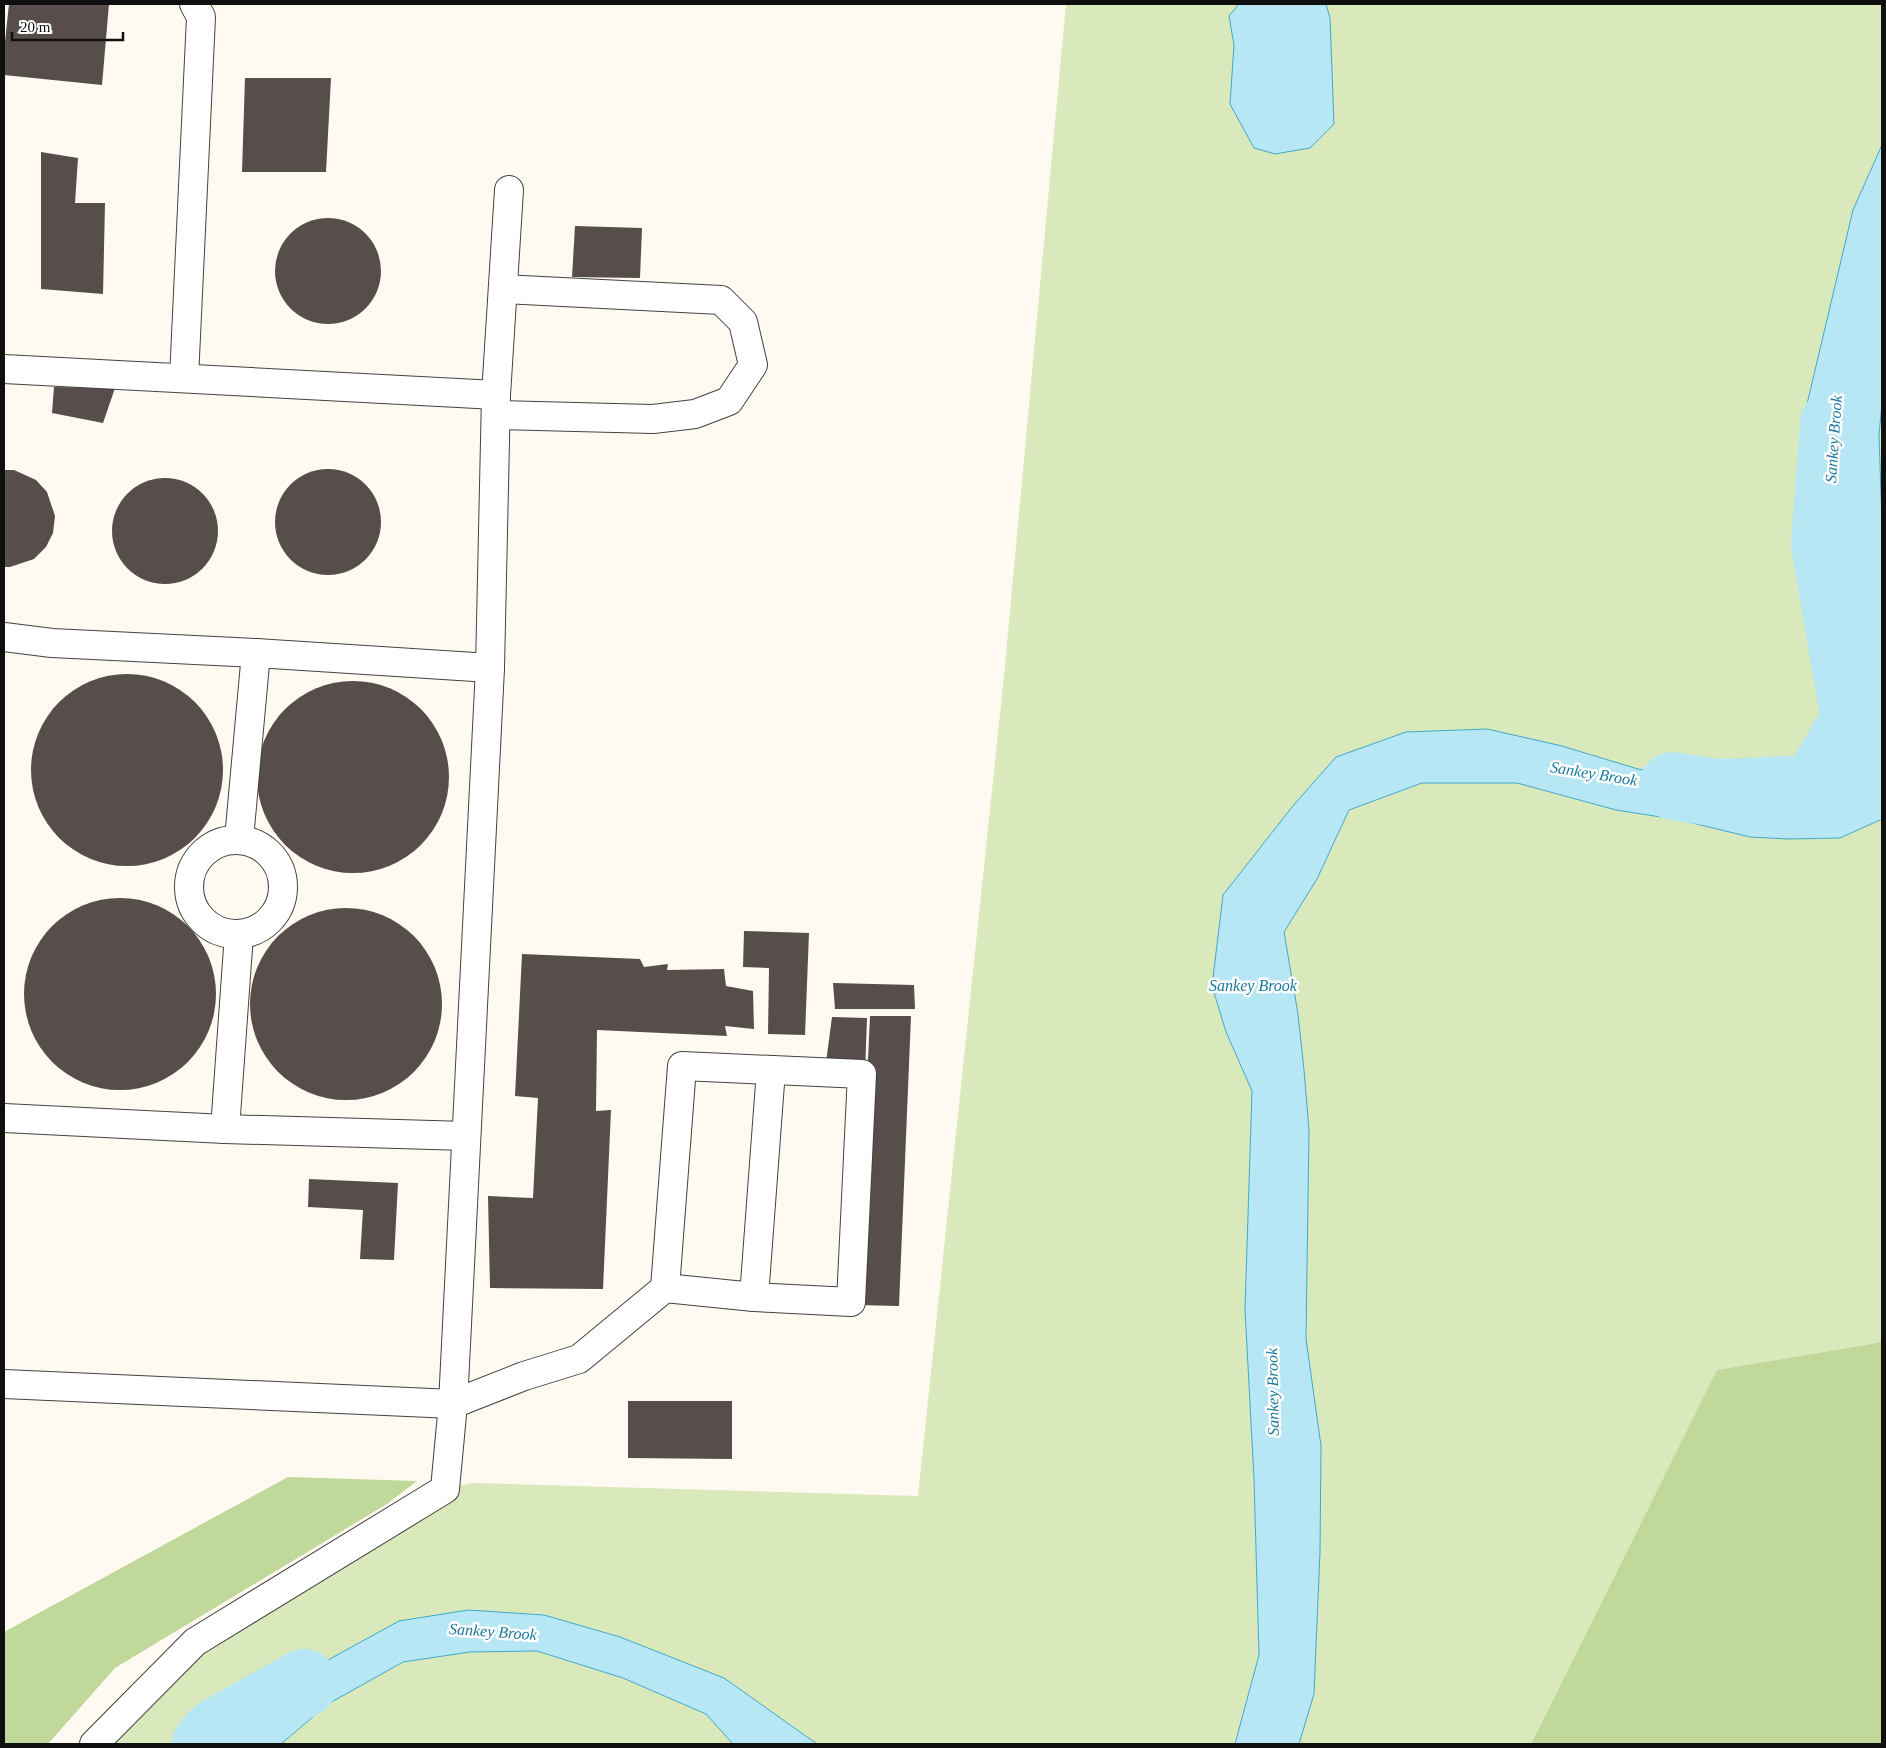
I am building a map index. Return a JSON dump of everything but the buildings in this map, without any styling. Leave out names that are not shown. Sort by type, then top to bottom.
[{"type":"lane","points":[[184,378],[201,17],[194,4]]},
{"type":"lane","points":[[94,1744],[195,1642],[445,1489],[453,1404],[490,668],[496,405],[509,190]]},
{"type":"lane","points":[[4,369],[184,378],[652,419],[695,414],[729,401],[753,365],[742,322],[721,300],[503,289]]},
{"type":"lane","points":[[4,637],[52,643],[256,653],[490,668]]},
{"type":"lane","points":[[239,839],[256,653]]},
{"type":"lane","points":[[239,839],[254,842],[268,851],[278,864],[283,879],[283,894],[278,909],[268,922],[254,931],[238,934],[224,932],[209,926],[198,915],[191,902],[189,887],[191,872],[198,858],[209,847],[223,841],[239,839]]},
{"type":"lane","points":[[225,1129],[238,934]]},
{"type":"lane","points":[[4,1384],[453,1404],[524,1376],[579,1359],[665,1288],[754,1297],[851,1302],[862,1074],[682,1066],[665,1288]]},
{"type":"lane","points":[[754,1297],[771,1070]]},
{"type":"lane","points":[[4,1118],[225,1129],[466,1136]]},
{"type":"green space","points":[[1066,4],[1882,4],[1882,145],[1853,210],[1839,580],[1852,708],[1833,774],[1779,793],[1638,769],[1562,746],[1487,729],[1336,757],[1226,1032],[1252,1091],[1245,1309],[1254,1479],[1259,1655],[1235,1744],[817,1744],[724,1678],[620,1637],[544,1615],[266,1694],[205,1744],[94,1744],[195,1642],[445,1489],[473,1483],[918,1496],[1004,676]]},
{"type":"green space","points":[[1882,403],[1882,522],[1879,435]]},
{"type":"green space","points":[[1422,783],[1517,783],[1616,810],[1680,820],[1750,837],[1840,838],[1882,819],[1882,1342],[1717,1370],[1531,1744],[1299,1744],[1314,1694],[1321,1446],[1306,1339],[1309,1130],[1298,1014],[1284,932],[1317,879],[1349,810]]},
{"type":"green space","points":[[1882,1342],[1882,1744],[1531,1744],[1717,1370]]},
{"type":"green space","points":[[288,1477],[417,1481],[387,1504],[115,1668],[48,1744],[4,1744],[4,1632]]},
{"type":"green space","points":[[537,1651],[623,1678],[706,1714],[733,1744],[281,1744],[328,1704],[403,1662],[470,1652]]},
{"type":"water","points":[[1239,4],[1326,4],[1330,18],[1334,124],[1310,148],[1275,154],[1254,148],[1230,104],[1234,45],[1229,16]]},
{"type":"water","name":"Sankey Brook","points":[[1882,145],[1882,403],[1879,435],[1882,522],[1882,819],[1840,838],[1787,839],[1750,837],[1680,820],[1616,810],[1517,783],[1422,783],[1349,810],[1317,879],[1284,932],[1298,1014],[1309,1130],[1306,1339],[1321,1446],[1320,1552],[1314,1694],[1299,1744],[1235,1744],[1259,1655],[1254,1479],[1245,1309],[1252,1091],[1226,1032],[1212,986],[1223,895],[1292,807],[1336,757],[1406,732],[1487,729],[1562,746],[1638,769],[1779,793],[1833,773],[1852,708],[1839,580],[1807,404],[1853,210]]},
{"type":"water","name":"Sankey Brook","points":[[468,1610],[544,1615],[620,1637],[724,1678],[817,1744],[733,1744],[706,1714],[623,1678],[537,1651],[470,1652],[403,1662],[328,1704],[281,1744],[205,1744],[266,1694],[399,1621]]},
{"type":"waterway","name":"Sankey Brook","points":[[1673,786],[1718,793],[1814,789],[1855,720],[1825,544],[1834,423]]},
{"type":"waterway","name":"Sankey Brook","points":[[206,1744],[217,1732],[304,1683]]}]
